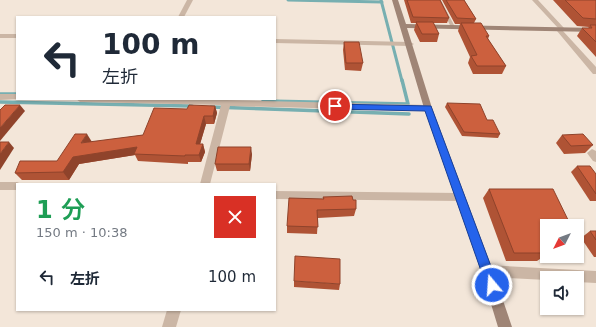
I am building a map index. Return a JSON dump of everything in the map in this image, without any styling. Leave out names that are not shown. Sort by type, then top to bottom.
[{"type":"street","points":[[182,16],[190,0]]},
{"type":"street","points":[[395,0],[410,44],[428,108],[487,271],[505,327]]},
{"type":"street","points":[[535,0],[596,72]]},
{"type":"street","points":[[404,26],[596,30]]},
{"type":"street","points":[[0,36],[16,36]]},
{"type":"street","points":[[276,41],[410,44]]},
{"type":"street","points":[[0,96],[16,97]]},
{"type":"street","points":[[139,100],[226,104],[428,108]]},
{"type":"street","points":[[205,183],[226,104]]},
{"type":"street","points":[[0,186],[16,186]]},
{"type":"street","points":[[276,195],[460,198]]},
{"type":"street","points":[[487,271],[596,277]]},
{"type":"street","points":[[169,327],[174,311]]},
{"type":"lane","points":[[439,0],[453,27]]},
{"type":"building","points":[[407,0],[440,0],[449,18],[413,17]]},
{"type":"building","points":[[446,0],[464,0],[476,19],[457,18]]},
{"type":"building","points":[[565,0],[596,0],[596,19],[583,18]]},
{"type":"building","points":[[416,22],[433,22],[439,34],[422,34]]},
{"type":"building","points":[[461,23],[481,23],[489,36],[486,36],[506,66],[477,66],[471,56],[477,55]]},
{"type":"building","points":[[590,25],[596,25],[596,42],[582,28],[592,28]]},
{"type":"building","points":[[344,42],[359,42],[363,63],[346,63]]},
{"type":"building","points":[[447,103],[480,104],[487,120],[493,120],[500,134],[464,132]]},
{"type":"building","points":[[5,105],[20,105],[0,128],[0,110]]},
{"type":"building","points":[[189,105],[215,106],[213,116],[204,116],[196,144],[203,144],[199,155],[185,156],[134,154],[137,147],[73,157],[63,172],[15,173],[20,161],[57,161],[75,134],[87,134],[81,143],[143,135],[154,108],[187,109]]},
{"type":"building","points":[[583,134],[593,145],[571,146],[562,135]]},
{"type":"building","points":[[0,142],[9,142],[0,154]]},
{"type":"building","points":[[218,147],[251,147],[249,164],[215,164]]},
{"type":"building","points":[[577,166],[590,166],[596,174],[596,194]]},
{"type":"building","points":[[489,189],[553,189],[568,219],[540,219],[540,253],[514,253]]},
{"type":"building","points":[[352,196],[353,200],[356,200],[356,209],[317,210],[318,227],[287,226],[289,198],[324,199],[323,197]]},
{"type":"building","points":[[590,231],[596,231],[596,240]]},
{"type":"building","points":[[295,256],[340,259],[340,284],[294,281]]},
{"type":"waterway","points":[[288,0],[382,2]]},
{"type":"waterway","points":[[382,2],[402,81]]},
{"type":"waterway","points":[[263,101],[408,104],[402,80]]},
{"type":"waterway","points":[[0,94],[16,94]]},
{"type":"waterway","points":[[0,102],[192,106]]},
{"type":"waterway","points":[[211,107],[409,114]]},
{"type":"route","points":[[335,106],[428,108],[492,285]]}]
